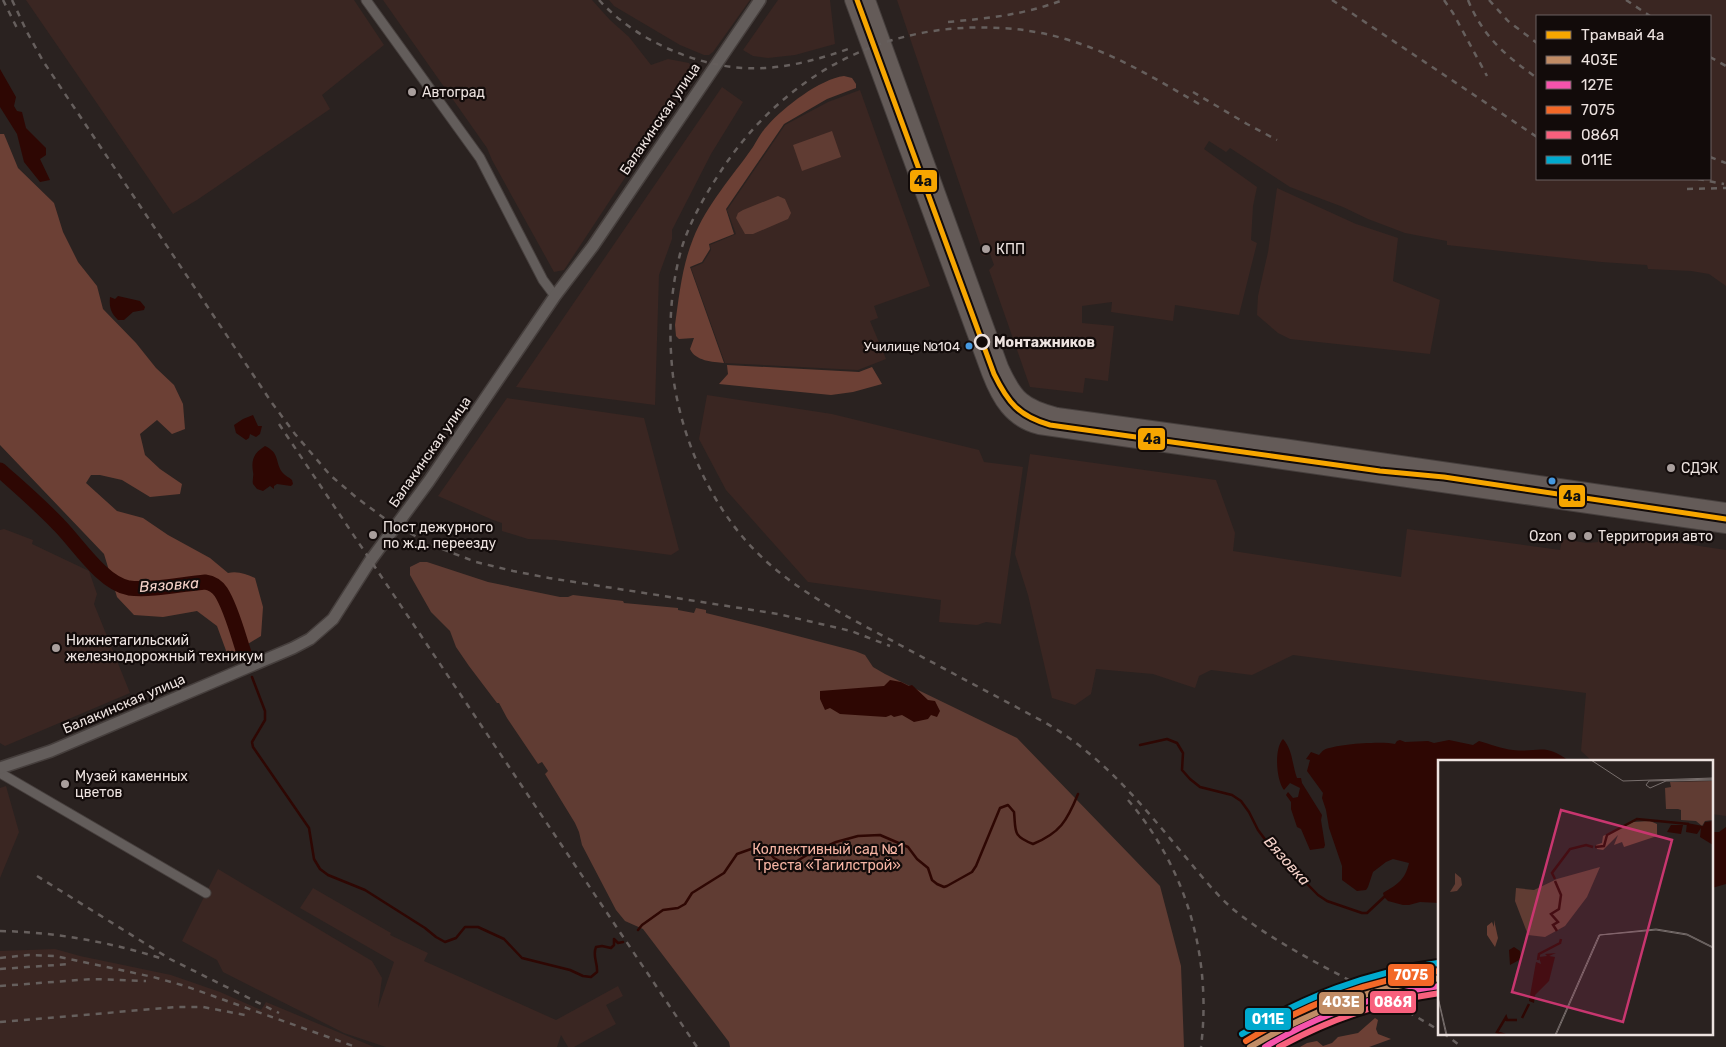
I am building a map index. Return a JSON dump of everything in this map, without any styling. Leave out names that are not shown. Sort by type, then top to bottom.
[{"type":"main road","points":[[852,0],[991,379],[1003,402],[1019,419],[1039,427],[1264,460],[1391,476],[1726,526]]},
{"type":"main road","points":[[868,0],[1001,367],[1012,389],[1029,406],[1057,416],[1283,446],[1726,510]]},
{"type":"street","points":[[366,0],[480,158],[543,280],[555,296]]},
{"type":"street","name":"Балакинская улица","points":[[0,768],[51,751],[292,648],[320,632],[333,619],[370,561],[429,481],[555,296],[593,246],[760,0]]},
{"type":"street","points":[[0,773],[206,893]]},
{"type":"shaded area","points":[[26,0],[354,0],[384,45],[322,95],[330,109],[197,200],[173,214]]},
{"type":"shaded area","points":[[383,0],[592,0],[629,37],[651,65],[668,59],[689,63],[697,76],[629,154],[636,161],[564,270],[554,272],[487,148]]},
{"type":"shaded area","points":[[609,0],[750,0],[713,52],[709,55],[704,55],[680,45],[614,6]]},
{"type":"shaded area","points":[[778,0],[830,0],[835,44],[795,55],[768,58],[753,56],[743,50]]},
{"type":"shaded area","points":[[897,0],[1726,0],[1726,286],[1709,274],[1691,271],[1648,269],[1647,265],[1601,262],[1447,245],[1447,241],[1405,233],[1290,187],[1230,148],[1226,152],[1209,141],[1204,149],[1257,187],[1253,206],[1251,240],[1257,243],[1239,315],[1175,305],[1173,321],[1111,312],[1112,302],[1082,306],[1082,323],[1114,326],[1108,381],[1085,378],[1083,393],[1030,387],[989,270],[994,265],[990,254],[984,256],[981,254],[982,250]]},
{"type":"shaded area","points":[[0,69],[16,97],[14,106],[17,111],[22,112],[26,128],[46,148],[46,155],[40,159],[50,180],[40,182],[24,162],[17,134],[0,107]]},
{"type":"shaded area","points":[[844,76],[852,78],[856,88],[827,99],[784,124],[726,209],[734,234],[709,244],[710,249],[702,262],[690,267],[724,363],[696,356],[690,349],[694,338],[679,339],[676,336],[675,325],[686,260],[693,239],[705,214],[764,130],[775,118],[793,102],[814,88],[834,78]]},
{"type":"shaded area","points":[[722,87],[743,102],[711,154],[672,230],[672,239],[659,275],[655,405],[516,387]]},
{"type":"shaded area","points":[[860,90],[930,286],[874,306],[878,318],[870,321],[886,359],[858,370],[725,363],[691,268],[703,263],[711,250],[710,245],[736,234],[727,210],[785,125],[828,102]]},
{"type":"shaded area","points":[[0,134],[4,134],[18,168],[54,203],[63,232],[78,262],[97,286],[103,309],[136,343],[156,368],[174,385],[183,404],[185,429],[172,434],[157,420],[140,434],[145,455],[160,469],[182,484],[180,494],[150,497],[122,480],[100,475],[91,475],[86,483],[117,511],[143,518],[168,535],[210,558],[228,573],[242,573],[255,578],[263,607],[261,636],[228,656],[217,626],[197,611],[163,617],[134,615],[117,597],[104,554],[0,445]]},
{"type":"shaded area","points":[[1277,188],[1356,224],[1398,238],[1393,281],[1440,300],[1430,354],[1290,339],[1278,333],[1257,315],[1258,296],[1268,252]]},
{"type":"shaded area","points":[[118,296],[140,301],[145,307],[144,310],[133,312],[124,320],[118,320],[111,310],[110,297],[115,299]]},
{"type":"shaded area","points":[[727,365],[859,372],[872,367],[882,384],[853,392],[831,395],[719,384],[728,374]]},
{"type":"shaded area","points":[[707,395],[832,414],[979,450],[984,462],[1023,467],[1001,624],[986,622],[977,625],[939,622],[941,600],[808,582],[726,490],[699,439]]},
{"type":"shaded area","points":[[507,398],[644,418],[679,550],[671,555],[555,540],[528,539],[502,531],[502,523],[438,496]]},
{"type":"shaded area","points":[[253,415],[258,426],[262,426],[260,434],[256,437],[250,434],[246,440],[236,433],[234,425]]},
{"type":"shaded area","points":[[265,446],[275,455],[284,475],[292,480],[293,484],[291,486],[277,484],[274,486],[274,489],[270,486],[263,491],[257,489],[253,484],[252,463],[258,451]]},
{"type":"shaded area","points":[[1030,454],[1216,480],[1235,533],[1233,551],[1401,577],[1407,529],[1560,550],[1562,539],[1587,543],[1598,542],[1600,531],[1726,550],[1726,816],[1714,814],[1714,760],[1591,760],[1581,751],[1586,693],[1293,655],[1252,675],[1211,670],[1199,676],[1195,688],[1153,674],[1096,669],[1091,694],[1075,705],[1052,698],[1028,595],[1015,554]]},
{"type":"shaded area","name":"Нижнетагильский железнодорожный техникум","points":[[4,529],[33,540],[32,544],[89,571],[97,594],[94,604],[130,693],[5,746],[0,743],[0,530]]},
{"type":"shaded area","points":[[890,680],[909,686],[912,685],[928,700],[935,701],[940,711],[937,717],[931,715],[928,719],[914,722],[902,715],[886,717],[840,714],[830,708],[825,710],[820,699],[820,691],[884,686]]},
{"type":"shaded area","points":[[1283,739],[1291,753],[1297,778],[1301,778],[1302,783],[1322,815],[1324,848],[1310,850],[1301,829],[1297,827],[1291,809],[1291,802],[1286,795],[1288,792],[1293,798],[1298,797],[1300,788],[1290,783],[1284,790],[1281,785],[1277,756]]},
{"type":"shaded area","points":[[1449,740],[1473,745],[1479,741],[1513,750],[1547,750],[1568,760],[1438,760],[1438,903],[1420,902],[1403,905],[1388,901],[1383,893],[1400,881],[1409,863],[1393,859],[1386,862],[1373,872],[1366,890],[1357,891],[1342,880],[1342,866],[1329,828],[1322,798],[1323,793],[1307,771],[1310,760],[1306,759],[1311,752],[1319,755],[1324,750],[1338,746],[1370,743],[1395,744],[1397,741],[1428,741],[1434,743]]},
{"type":"shaded area","points":[[6,786],[19,832],[0,878],[0,788]]},
{"type":"shaded area","points":[[1726,827],[1726,884],[1714,887],[1714,832],[1719,832]]},
{"type":"shaded area","points":[[218,869],[372,961],[382,978],[378,1008],[394,962],[300,908],[313,888],[391,933],[390,935],[428,953],[424,961],[556,1020],[618,986],[623,996],[606,1005],[616,1024],[574,1047],[568,1047],[561,1035],[557,1047],[386,1047],[344,1033],[223,972],[217,960],[182,941]]},
{"type":"shaded area","points":[[55,949],[171,975],[220,992],[261,1010],[266,1002],[374,1047],[0,1047],[0,951]]},
{"type":"shaded area","points":[[1375,1018],[1378,1020],[1376,1029],[1378,1034],[1391,1039],[1369,1047],[1300,1047],[1317,1041],[1323,1046],[1332,1043],[1338,1037],[1358,1033]]},
{"type":"green space","points":[[832,131],[841,157],[802,171],[793,145]]},
{"type":"green space","points":[[778,196],[785,199],[791,213],[788,219],[753,234],[745,234],[736,218],[738,213]]},
{"type":"green space","name":"Коллективный сад №1 Треста «Тагилстрой»","points":[[420,562],[427,562],[488,582],[560,597],[573,595],[623,601],[624,603],[678,608],[678,610],[694,613],[696,608],[706,610],[706,613],[855,651],[865,655],[873,667],[885,674],[1017,738],[1160,886],[1181,966],[1184,1047],[730,1047],[729,1042],[643,929],[625,921],[616,910],[582,845],[575,823],[545,774],[548,771],[542,762],[538,764],[499,703],[497,703],[469,666],[456,647],[450,631],[431,612],[410,575],[410,567]]},
{"type":"waterway","name":"Вязовка","points":[[0,470],[52,518],[100,571],[119,585],[129,588],[147,589],[205,582],[216,586],[229,607],[246,659]]},
{"type":"waterway","points":[[252,677],[265,711],[265,720],[252,742],[253,747],[309,828],[314,859],[320,869],[328,875],[365,890],[445,942],[456,938],[465,927],[478,927],[504,939],[522,958],[570,970],[583,976],[591,977],[597,972],[596,947],[611,948],[614,945],[614,939],[618,943],[623,942]]},
{"type":"waterway","name":"Вязовка","points":[[1140,745],[1167,739],[1177,743],[1183,753],[1182,770],[1190,779],[1200,787],[1232,795],[1241,801],[1270,846],[1318,895],[1327,901],[1367,913],[1384,897]]},
{"type":"waterway","name":"Вязовка","points":[[638,930],[663,910],[678,908],[685,904],[692,893],[724,873],[737,854],[751,849],[765,848],[774,858],[789,866],[807,855],[836,842],[858,836],[880,835],[908,847],[917,859],[928,868],[932,880],[944,887],[972,872],[1000,808],[1008,805],[1014,812],[1016,832],[1021,838],[1033,844],[1050,835],[1062,825],[1078,794]]},
{"type":"railway","points":[[3,0],[17,28]]},
{"type":"railway","points":[[12,0],[43,61],[272,403],[295,434],[330,475],[384,518],[422,540],[476,562],[549,578],[778,614],[851,631],[890,646]]},
{"type":"railway","points":[[599,0],[633,29],[653,41],[697,60],[720,65],[743,68],[776,67],[809,61],[851,48]]},
{"type":"railway","points":[[948,22],[1020,12],[1063,0]]},
{"type":"railway","points":[[1332,0],[1536,136]]},
{"type":"railway","points":[[1444,0],[1487,76]]},
{"type":"railway","points":[[1468,0],[1481,25],[1496,45],[1536,77]]},
{"type":"railway","points":[[1489,0],[1508,21],[1536,42]]},
{"type":"railway","points":[[1626,0],[1648,15]]},
{"type":"railway","points":[[1199,104],[1128,64],[1104,53],[1055,36],[1029,31],[1001,28],[957,28],[915,34],[875,46],[838,62],[803,84],[771,111],[742,142],[712,185],[689,229],[682,247],[675,278],[670,327],[673,376],[682,419],[696,460],[716,499],[741,535],[776,569],[815,598],[1064,734],[1100,763],[1133,795],[1212,888],[1234,910],[1285,945],[1438,1030]]},
{"type":"railway","points":[[1711,58],[1726,66]]},
{"type":"railway","points":[[1193,92],[1277,140]]},
{"type":"railway","points":[[1711,157],[1726,163]]},
{"type":"railway","points":[[1703,180],[1724,184]]},
{"type":"railway","points":[[1687,189],[1726,188]]},
{"type":"railway","points":[[279,424],[697,1047]]},
{"type":"railway","points":[[1128,800],[1149,827],[1166,855],[1180,885],[1191,916],[1203,981],[1201,1047]]},
{"type":"railway","points":[[37,876],[170,959],[279,1013]]},
{"type":"railway","points":[[0,931],[41,933],[82,939],[163,959]]},
{"type":"railway","points":[[0,958],[28,955],[55,956],[153,977],[185,986],[356,1047]]},
{"type":"railway","points":[[0,969],[70,964]]},
{"type":"railway","points":[[0,986],[92,979],[146,981]]},
{"type":"railway","points":[[0,1022],[177,1007],[203,1007],[250,1016]]},
{"type":"railway","points":[[1444,1034],[1462,1047]]},
{"type":"tram line","name":"4а","points":[[857,0],[994,374],[1004,393],[1022,413],[1050,425],[1380,471],[1444,477],[1726,519]]},
{"type":"transit line","name":"011Е","points":[[1242,1034],[1289,1009],[1336,988],[1385,973],[1438,963]]},
{"type":"transit line","name":"7075","points":[[1246,1041],[1292,1015],[1339,995],[1387,980],[1438,971]]},
{"type":"transit line","name":"403Е","points":[[1250,1047],[1295,1022],[1341,1003],[1389,988],[1438,978]]},
{"type":"transit line","name":"127Е","points":[[1265,1047],[1285,1035],[1349,1007],[1394,994],[1438,986]]},
{"type":"transit line","name":"086Я","points":[[1279,1047],[1357,1012],[1419,996],[1438,993]]},
{"type":"place","name":"Автоград","points":[[412,92]]},
{"type":"place","name":"КПП","points":[[986,249]]},
{"type":"place","name":"Монтажников","points":[[982,342]]},
{"type":"place","name":"Училище №104","points":[[969,346]]},
{"type":"place","name":"СДЭК","points":[[1671,468]]},
{"type":"place","name":"Пост дежурного по ж.д. переезду","points":[[373,535]]},
{"type":"place","name":"Ozon","points":[[1572,536]]},
{"type":"place","name":"Территория авто","points":[[1588,536]]},
{"type":"place","name":"Нижнетагильский железнодорожный техникум","points":[[56,648]]},
{"type":"place","name":"Музей каменных цветов","points":[[65,784]]}]
